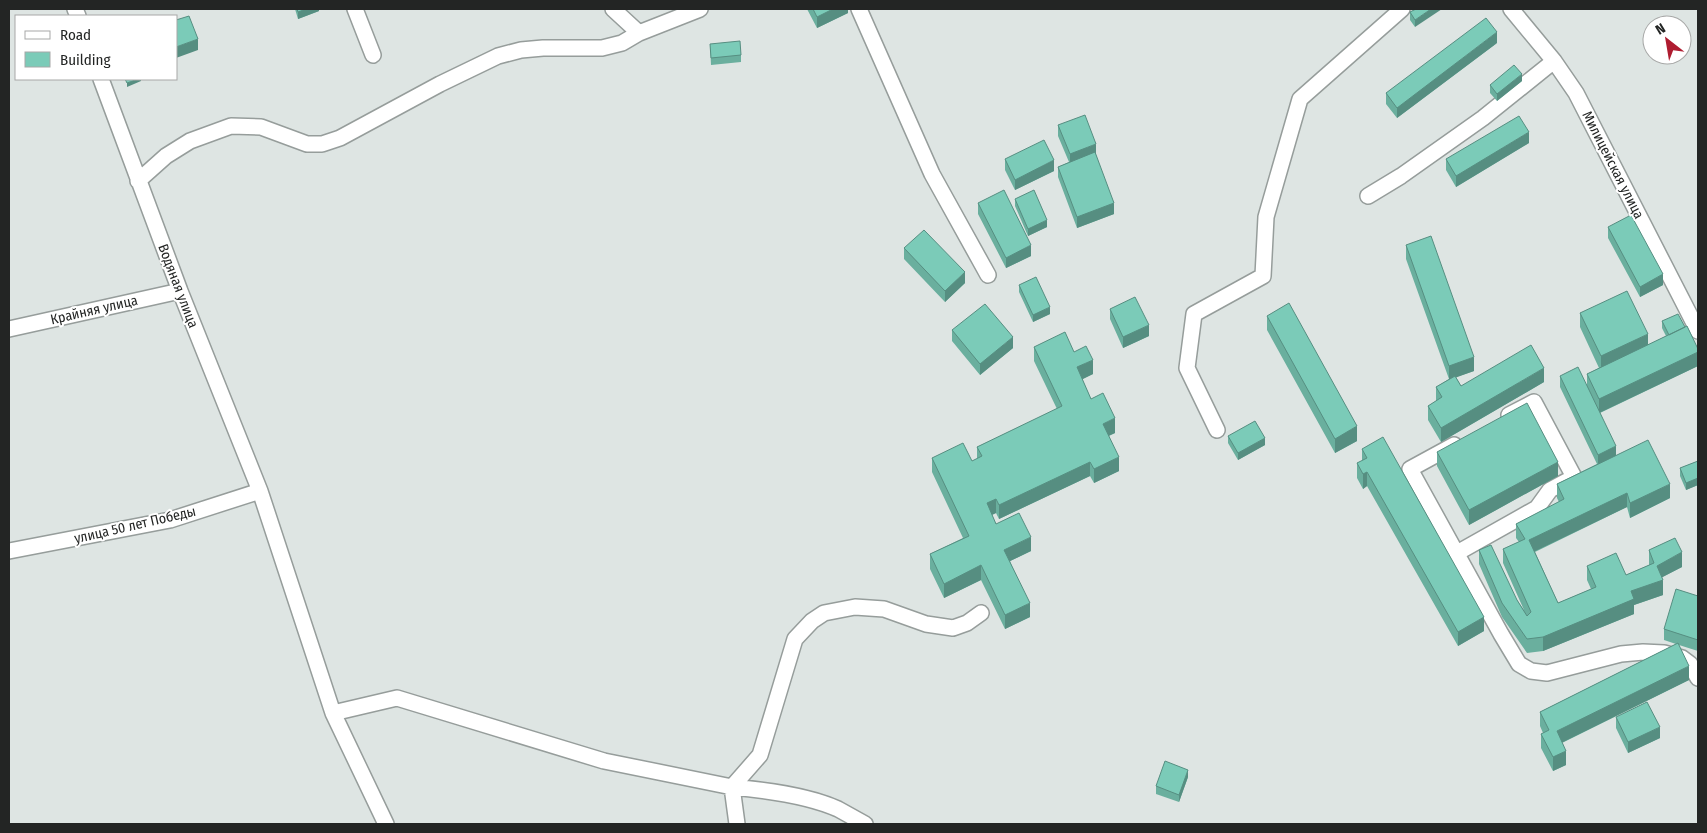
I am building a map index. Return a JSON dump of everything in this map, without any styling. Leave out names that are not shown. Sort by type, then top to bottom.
[{"type":"street","points":[[355,9],[373,55]]},
{"type":"street","points":[[613,9],[639,33]]},
{"type":"street","points":[[138,181],[166,156],[190,141],[231,126],[261,127],[307,144],[322,144],[340,138],[440,84],[498,56],[521,50],[542,48],[602,48],[622,43],[639,33],[700,9]]},
{"type":"street","points":[[859,9],[932,174],[988,275]]},
{"type":"street","points":[[1217,430],[1187,368],[1194,314],[1263,276],[1266,217],[1300,99],[1402,9]]},
{"type":"street","name":"Милицейская улица","points":[[1511,9],[1554,61],[1576,93],[1698,331]]},
{"type":"street","points":[[1368,196],[1401,176],[1483,118],[1554,61]]},
{"type":"street","name":"Водяная улица","points":[[101,80],[180,291],[260,492],[333,712],[386,824]]},
{"type":"street","name":"Крайняя улица","points":[[9,329],[180,291]]},
{"type":"street","points":[[1457,553],[1538,508],[1550,490],[1574,477],[1534,402],[1492,424]]},
{"type":"street","points":[[1468,438],[1410,469],[1520,664],[1531,671],[1547,673],[1620,654],[1664,652],[1682,658],[1690,664],[1698,678]]},
{"type":"street","name":"улица 50 лет Победы","points":[[9,551],[170,520],[260,492]]},
{"type":"street","points":[[736,824],[732,787],[760,755],[795,639],[812,620],[824,613],[855,607],[884,609],[926,624],[953,628],[967,624],[981,613]]},
{"type":"street","points":[[333,712],[396,698],[604,761],[732,787],[768,790],[801,798],[836,809],[865,824]]},
{"type":"building","points":[[813,9],[833,9],[817,17]]},
{"type":"building","points":[[1416,9],[1431,9],[1415,20],[1410,12]]},
{"type":"building","points":[[189,16],[198,39],[178,46],[178,19]]},
{"type":"building","points":[[1486,18],[1497,32],[1397,108],[1386,93]]},
{"type":"building","points":[[740,41],[741,55],[711,58],[710,44]]},
{"type":"building","points":[[1514,65],[1522,74],[1497,94],[1490,85]]},
{"type":"building","points":[[1085,115],[1096,144],[1070,154],[1058,125]]},
{"type":"building","points":[[1519,116],[1529,132],[1456,176],[1446,159]]},
{"type":"building","points":[[1044,140],[1054,160],[1015,180],[1005,159]]},
{"type":"building","points":[[1095,152],[1114,203],[1077,217],[1058,167]]},
{"type":"building","points":[[1004,190],[1031,245],[1006,258],[978,203]]},
{"type":"building","points":[[1034,190],[1047,220],[1028,229],[1015,199]]},
{"type":"building","points":[[1631,215],[1663,274],[1640,287],[1608,227]]},
{"type":"building","points":[[924,230],[965,272],[945,291],[904,248]]},
{"type":"building","points":[[1431,236],[1474,357],[1449,366],[1406,245]]},
{"type":"building","points":[[1036,277],[1050,307],[1033,315],[1019,285]]},
{"type":"building","points":[[1627,291],[1648,334],[1601,356],[1580,313]]},
{"type":"building","points":[[1135,297],[1149,325],[1123,337],[1110,309]]},
{"type":"building","points":[[1289,303],[1357,426],[1335,439],[1267,316]]},
{"type":"building","points":[[985,304],[1013,337],[980,364],[952,330]]},
{"type":"building","points":[[1678,314],[1685,327],[1669,335],[1662,321]]},
{"type":"building","points":[[1687,326],[1698,352],[1599,399],[1587,374]]},
{"type":"building","points":[[1065,332],[1074,352],[1086,346],[1093,360],[1077,367],[1091,399],[1103,393],[1115,418],[1103,424],[1119,457],[1094,469],[1090,462],[999,505],[996,499],[987,503],[996,524],[1019,513],[1031,537],[1004,550],[1030,603],[1005,615],[981,565],[944,584],[930,554],[969,536],[932,458],[963,443],[972,461],[982,456],[977,447],[1062,406],[1034,347]]},
{"type":"building","points":[[1531,345],[1544,368],[1441,428],[1428,406],[1442,397],[1436,387],[1455,376],[1461,386]]},
{"type":"building","points":[[1578,367],[1616,446],[1598,455],[1560,376]]},
{"type":"building","points":[[1527,403],[1558,462],[1469,510],[1437,452]]},
{"type":"building","points":[[1255,421],[1265,438],[1238,453],[1228,436]]},
{"type":"building","points":[[1383,437],[1484,617],[1458,632],[1367,472],[1363,474],[1357,463],[1367,458],[1362,449]]},
{"type":"building","points":[[1648,440],[1670,484],[1630,503],[1627,493],[1529,540],[1558,603],[1596,587],[1587,566],[1616,553],[1626,575],[1654,563],[1649,550],[1675,538],[1682,552],[1657,566],[1663,580],[1631,591],[1634,599],[1543,637],[1527,639],[1502,603],[1479,550],[1491,545],[1517,600],[1527,616],[1531,612],[1503,549],[1525,539],[1516,524],[1564,499],[1557,484]]},
{"type":"building","points":[[1698,461],[1698,478],[1686,483],[1680,468]]},
{"type":"building","points":[[1676,589],[1698,596],[1698,640],[1664,629]]},
{"type":"building","points":[[1678,643],[1689,666],[1557,731],[1566,751],[1553,757],[1541,734],[1549,730],[1540,712]]},
{"type":"building","points":[[1647,702],[1660,727],[1628,742],[1616,717]]},
{"type":"building","points":[[1165,761],[1188,770],[1179,795],[1156,786]]}]
